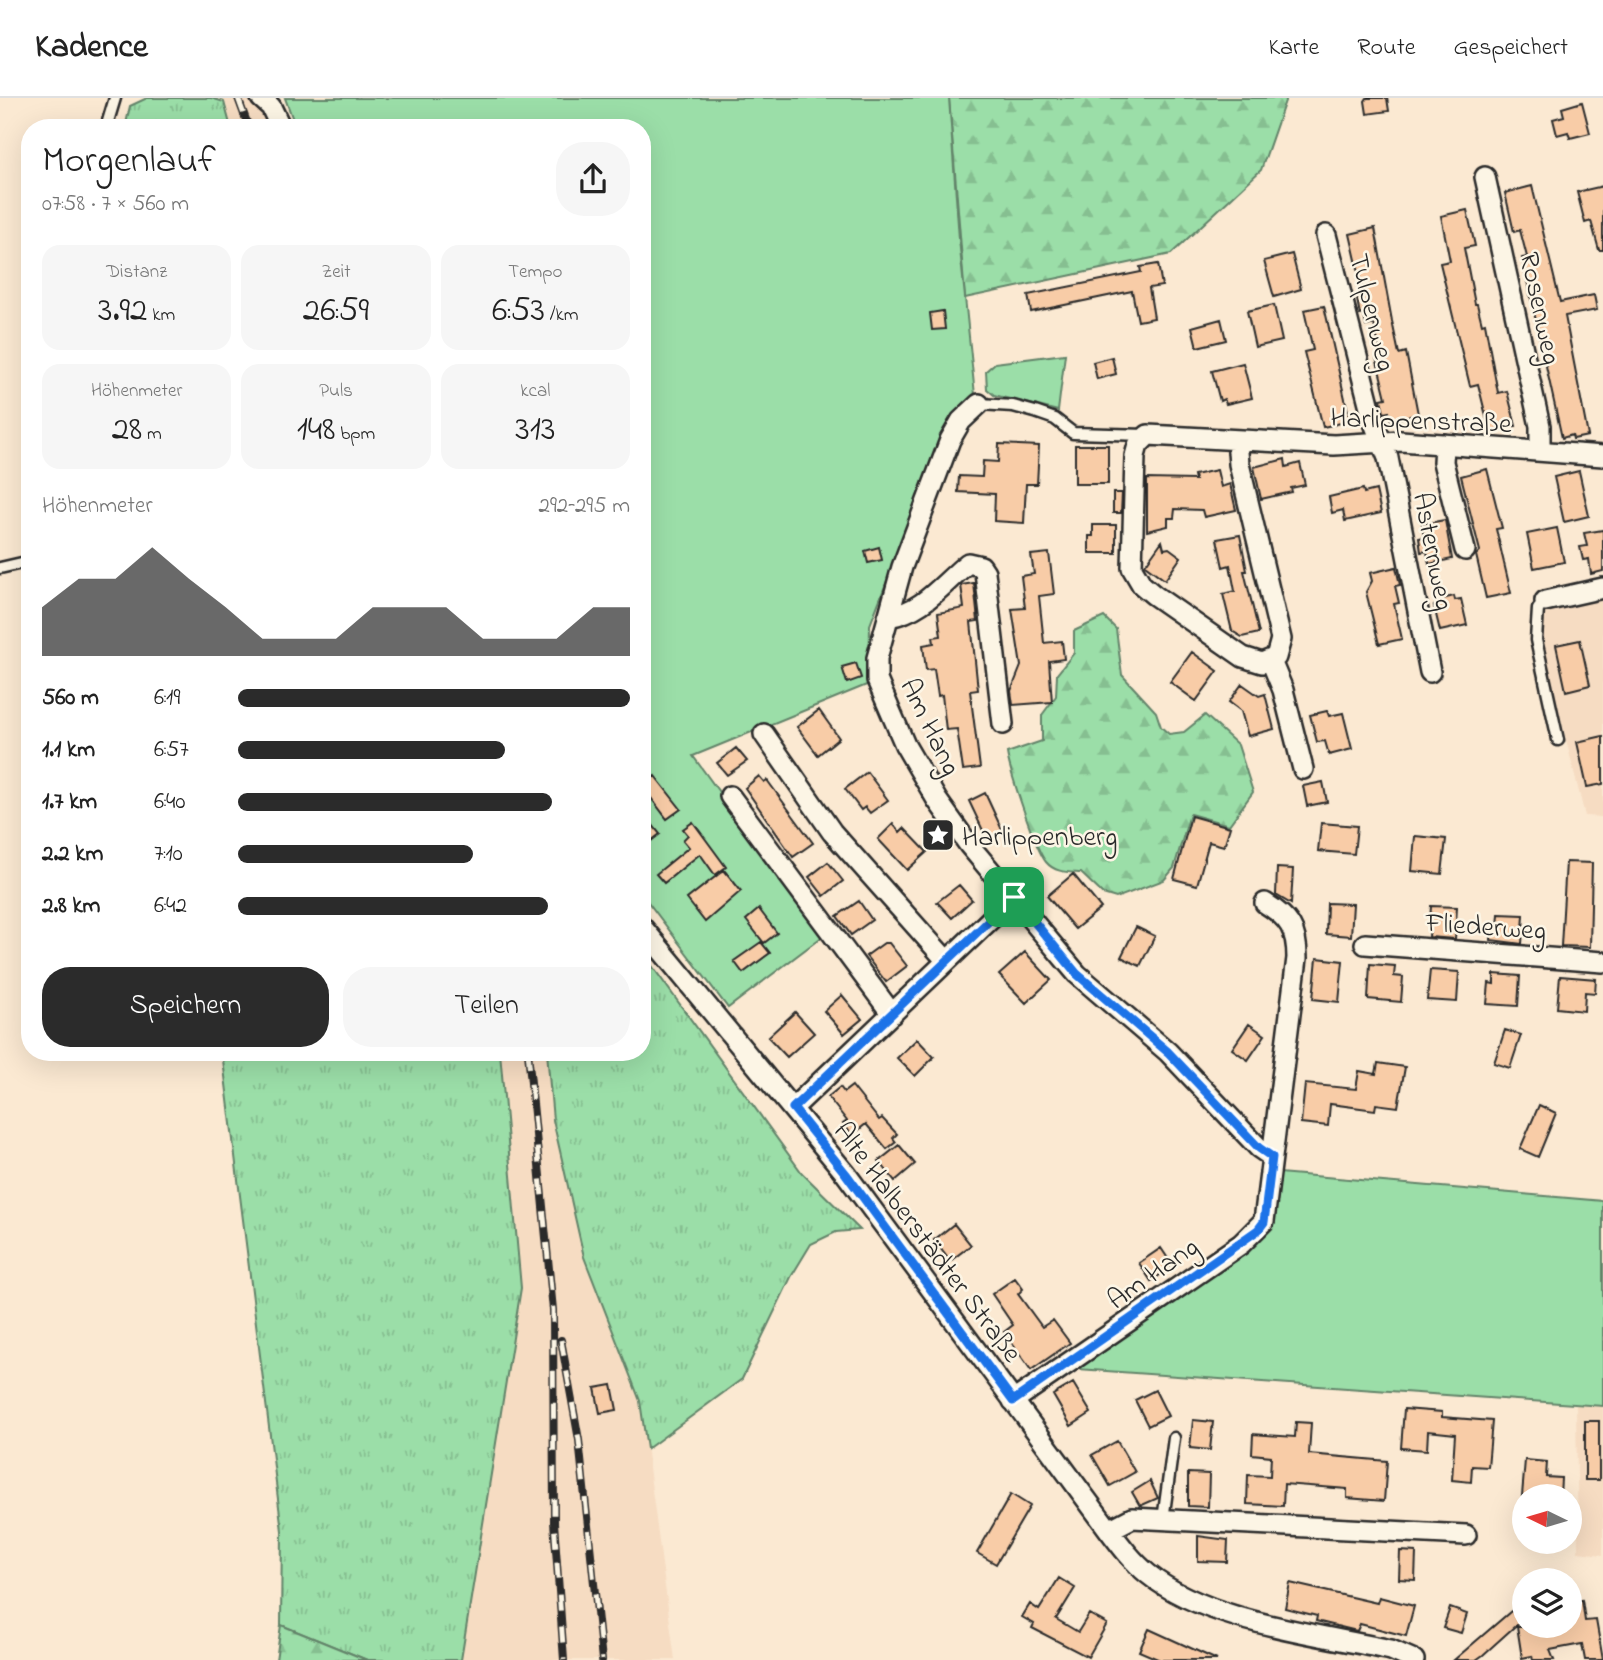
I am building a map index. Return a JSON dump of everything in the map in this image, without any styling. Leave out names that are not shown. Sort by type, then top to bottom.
[{"type":"street","points":[[261,98],[271,107],[277,119]]},
{"type":"street","name":"Rosenweg","points":[[1485,177],[1540,426],[1540,452]]},
{"type":"street","name":"Tulpenweg","points":[[1326,235],[1374,423],[1382,442]]},
{"type":"street","points":[[888,617],[902,567],[950,440],[961,421],[979,404]]},
{"type":"street","points":[[1148,435],[1138,445],[1134,467],[1132,568],[1136,577],[1154,595],[1243,657],[1262,663],[1270,662],[1280,649],[1281,639],[1239,464],[1237,440]]},
{"type":"street","name":"Harlippenstraße","points":[[1148,435],[1334,445],[1382,442],[1444,444],[1603,456]]},
{"type":"street","name":"Asternweg","points":[[1382,442],[1388,458],[1430,672]]},
{"type":"street","points":[[1444,444],[1443,462],[1465,550]]},
{"type":"street","points":[[888,617],[910,611],[939,592],[968,563],[981,566],[1003,724]]},
{"type":"street","points":[[1545,601],[1603,588]]},
{"type":"street","name":"Am Hang","points":[[888,617],[880,640],[877,680],[905,745],[969,845],[1077,974],[1168,1052],[1259,1148],[1272,1157]]},
{"type":"street","points":[[1270,662],[1283,690],[1303,769]]},
{"type":"street","points":[[764,734],[832,832],[946,960]]},
{"type":"street","points":[[730,796],[892,1014]]},
{"type":"street","points":[[793,1108],[1014,897]]},
{"type":"street","name":"Am Hang","points":[[1013,1401],[1258,1230],[1264,1222],[1297,940],[1293,926],[1286,916],[1265,904]]},
{"type":"street","name":"Alte Halberstädter Straße","points":[[651,938],[846,1174],[1109,1530],[1149,1575],[1180,1595],[1218,1611],[1391,1650],[1414,1660]]},
{"type":"street","name":"Fliederweg","points":[[1364,944],[1603,962]]},
{"type":"street","points":[[1109,1530],[1132,1518],[1466,1535]]},
{"type":"lane","points":[[109,119],[115,98]]},
{"type":"lane","points":[[979,404],[1013,406],[1035,412],[1055,419],[1073,433],[1148,435]]},
{"type":"lane","points":[[0,568],[21,563]]},
{"type":"lane","points":[[1545,601],[1538,609],[1536,640],[1558,740]]},
{"type":"lane","points":[[1163,1520],[1174,1438]]},
{"type":"shaded area","points":[[223,98],[261,98],[268,119],[229,119]]},
{"type":"shaded area","points":[[1603,598],[1603,817],[1585,816],[1542,643],[1541,628],[1543,611]]},
{"type":"shaded area","points":[[501,1061],[548,1061],[553,1120],[584,1257],[640,1401],[675,1660],[462,1660],[521,1288]]},
{"type":"shaded area","points":[[1576,1404],[1603,1406],[1603,1555],[1582,1552],[1582,1484],[1577,1484]]},
{"type":"green space","points":[[147,98],[211,98],[224,102],[229,119],[127,119],[130,106]]},
{"type":"green space","points":[[285,98],[949,98],[959,239],[975,395],[949,420],[870,625],[869,684],[693,756],[823,936],[728,1008],[651,906],[651,119],[293,119]]},
{"type":"green space","points":[[949,98],[1286,98],[1261,170],[1171,254],[965,298]]},
{"type":"green space","points":[[1065,354],[1058,411],[994,395],[987,389],[986,371],[995,363]]},
{"type":"green space","points":[[1104,617],[1116,629],[1122,675],[1156,712],[1161,727],[1169,734],[1184,732],[1205,715],[1238,745],[1253,792],[1229,825],[1190,814],[1174,868],[1164,880],[1116,898],[1103,894],[1081,873],[1058,870],[1046,862],[1024,810],[1007,753],[1042,741],[1042,715],[1056,696],[1057,674],[1074,653],[1074,631]]},
{"type":"green space","points":[[651,964],[802,1173],[860,1230],[836,1232],[811,1244],[791,1277],[742,1379],[647,1449],[640,1401],[584,1257],[553,1120],[548,1061],[651,1061]]},
{"type":"green space","points":[[223,1061],[501,1061],[521,1288],[461,1660],[367,1660],[281,1625],[282,1531]]},
{"type":"green space","points":[[1279,1173],[1603,1201],[1603,1406],[1077,1369],[1268,1230]]},
{"type":"green space","points":[[281,1625],[367,1660],[276,1660]]},
{"type":"building","points":[[1367,98],[1387,98],[1389,111],[1367,114]]},
{"type":"building","points":[[1582,102],[1590,133],[1570,138],[1568,132],[1557,135],[1553,119],[1564,116],[1562,108]]},
{"type":"building","points":[[1532,186],[1560,302],[1594,295],[1597,310],[1565,316],[1588,436],[1573,439],[1572,435],[1562,438],[1522,258],[1527,257],[1520,230],[1514,232],[1505,193]]},
{"type":"building","points":[[1603,186],[1603,250],[1599,250],[1591,221],[1585,223],[1577,192]]},
{"type":"building","points":[[1467,210],[1475,246],[1464,248],[1475,304],[1482,324],[1485,323],[1498,393],[1507,391],[1516,426],[1490,432],[1478,384],[1470,386],[1440,263],[1450,261],[1441,216]]},
{"type":"building","points":[[1375,228],[1399,354],[1406,352],[1418,414],[1391,421],[1389,412],[1384,413],[1381,399],[1386,398],[1376,357],[1381,355],[1374,324],[1366,326],[1364,314],[1360,315],[1357,299],[1361,298],[1358,287],[1362,286],[1350,234]]},
{"type":"building","points":[[1292,254],[1301,289],[1274,297],[1264,261]]},
{"type":"building","points":[[1158,264],[1162,286],[1149,288],[1154,318],[1138,321],[1132,291],[1031,312],[1028,295],[1141,272],[1140,267]]},
{"type":"building","points":[[1274,305],[1282,341],[1255,347],[1247,311]]},
{"type":"building","points":[[1324,306],[1350,421],[1323,427],[1304,352],[1313,350],[1304,310]]},
{"type":"building","points":[[943,311],[945,329],[932,330],[930,313]]},
{"type":"building","points":[[1221,319],[1226,340],[1197,347],[1192,327]]},
{"type":"building","points":[[1112,357],[1116,374],[1097,379],[1093,362]]},
{"type":"building","points":[[1243,363],[1252,398],[1226,404],[1224,399],[1220,401],[1212,371]]},
{"type":"building","points":[[999,444],[1039,446],[1037,484],[1026,484],[1024,523],[994,521],[995,494],[958,492],[959,476],[982,477],[983,461],[998,462]]},
{"type":"building","points":[[1075,445],[1108,445],[1108,484],[1075,484]]},
{"type":"building","points":[[1285,459],[1286,467],[1300,463],[1305,485],[1291,488],[1292,492],[1261,499],[1254,467]]},
{"type":"building","points":[[1487,469],[1502,528],[1496,529],[1511,593],[1486,598],[1476,555],[1480,551],[1461,476]]},
{"type":"building","points":[[1217,470],[1221,487],[1230,484],[1236,510],[1204,517],[1202,510],[1175,509],[1174,518],[1168,518],[1168,526],[1147,531],[1147,479],[1195,480],[1194,475]]},
{"type":"building","points":[[1579,471],[1589,516],[1564,522],[1554,477]]},
{"type":"building","points":[[1363,489],[1364,493],[1376,490],[1381,513],[1345,521],[1343,510],[1332,513],[1329,497]]},
{"type":"building","points":[[1113,493],[1122,493],[1121,513],[1113,513]]},
{"type":"building","points":[[1445,520],[1452,559],[1429,564],[1427,551],[1421,552],[1419,538],[1424,537],[1422,524]]},
{"type":"building","points":[[1093,525],[1116,525],[1116,553],[1089,553],[1089,536],[1093,536]]},
{"type":"building","points":[[1557,528],[1564,562],[1534,568],[1527,534]]},
{"type":"building","points":[[1603,530],[1603,571],[1591,574],[1589,559],[1583,560],[1580,547],[1587,546],[1584,533]]},
{"type":"building","points":[[1240,535],[1247,571],[1244,571],[1259,633],[1242,637],[1232,631],[1223,594],[1235,591],[1230,565],[1223,567],[1217,539]]},
{"type":"building","points":[[1162,541],[1164,549],[1169,548],[1181,557],[1165,580],[1145,565]]},
{"type":"building","points":[[879,547],[882,560],[868,563],[865,551]]},
{"type":"building","points":[[1049,553],[1054,594],[1039,596],[1044,643],[1062,641],[1064,659],[1049,661],[1052,702],[1013,705],[1011,691],[1021,666],[1012,609],[1025,608],[1021,576],[1034,574],[1031,555]]},
{"type":"building","points":[[1396,567],[1400,585],[1395,586],[1399,603],[1394,604],[1402,639],[1379,644],[1366,592],[1372,581],[1370,573]]},
{"type":"building","points":[[974,583],[978,621],[971,622],[978,690],[970,691],[980,768],[963,770],[957,729],[946,730],[942,695],[938,696],[934,669],[926,670],[923,645],[934,643],[933,637],[941,636],[938,613],[964,608],[961,585]]},
{"type":"building","points":[[1454,596],[1455,600],[1461,599],[1467,625],[1440,631],[1434,606],[1443,604],[1442,599]]},
{"type":"building","points":[[1580,640],[1590,685],[1566,691],[1556,645]]},
{"type":"building","points":[[1192,652],[1218,671],[1196,701],[1170,682]]},
{"type":"building","points":[[856,663],[861,678],[847,683],[842,667]]},
{"type":"building","points":[[1242,684],[1259,696],[1265,694],[1274,729],[1248,736],[1241,711],[1229,702]]},
{"type":"building","points":[[819,710],[839,738],[818,755],[797,727]]},
{"type":"building","points":[[1327,711],[1329,716],[1343,713],[1352,749],[1329,755],[1325,741],[1317,742],[1310,715]]},
{"type":"building","points":[[1603,736],[1603,784],[1587,787],[1577,742]]},
{"type":"building","points":[[736,748],[747,761],[727,775],[717,763]]},
{"type":"building","points":[[867,772],[888,800],[870,813],[865,807],[861,810],[845,789]]},
{"type":"building","points":[[655,776],[681,809],[667,819],[651,798],[651,779]]},
{"type":"building","points":[[759,776],[764,782],[767,780],[813,843],[793,857],[745,788]]},
{"type":"building","points":[[1323,782],[1327,802],[1307,806],[1303,786]]},
{"type":"building","points":[[985,793],[1003,832],[987,839],[969,801]]},
{"type":"building","points":[[1191,816],[1230,827],[1224,846],[1209,842],[1197,885],[1174,879]]},
{"type":"building","points":[[693,822],[726,867],[715,875],[700,854],[664,883],[656,874],[689,847],[683,840],[688,835],[683,829]]},
{"type":"building","points":[[651,823],[660,834],[651,841]]},
{"type":"building","points":[[1321,823],[1357,826],[1354,854],[1318,851]]},
{"type":"building","points":[[893,824],[900,832],[904,828],[927,852],[907,870],[878,839]]},
{"type":"building","points":[[1415,836],[1446,839],[1442,874],[1412,871]]},
{"type":"building","points":[[828,862],[843,881],[824,896],[809,877]]},
{"type":"building","points":[[1566,862],[1592,863],[1590,947],[1561,946]]},
{"type":"building","points":[[1277,868],[1293,869],[1291,904],[1276,895]]},
{"type":"building","points":[[724,870],[741,891],[705,922],[687,899]]},
{"type":"building","points":[[1073,874],[1101,908],[1075,929],[1047,896]]},
{"type":"building","points":[[959,885],[972,900],[952,918],[937,902]]},
{"type":"building","points":[[859,901],[872,920],[851,935],[837,916]]},
{"type":"building","points":[[1327,903],[1353,904],[1351,936],[1326,934]]},
{"type":"building","points":[[1431,906],[1457,907],[1455,939],[1429,937]]},
{"type":"building","points":[[759,909],[777,933],[764,943],[746,920]]},
{"type":"building","points":[[1499,914],[1524,915],[1522,944],[1491,940],[1492,927],[1498,927]]},
{"type":"building","points":[[1136,927],[1155,936],[1140,966],[1121,957]]},
{"type":"building","points":[[761,942],[770,953],[743,973],[734,961]]},
{"type":"building","points":[[884,943],[889,943],[907,966],[886,982],[866,956]]},
{"type":"building","points":[[1025,952],[1051,980],[1026,1003],[999,975]]},
{"type":"building","points":[[1317,958],[1343,961],[1339,1002],[1313,999]]},
{"type":"building","points":[[1370,964],[1395,966],[1394,976],[1403,977],[1401,1002],[1368,999]]},
{"type":"building","points":[[1430,970],[1459,972],[1457,1002],[1427,1000]]},
{"type":"building","points":[[1494,974],[1520,976],[1518,1006],[1487,1004],[1489,983],[1494,984]]},
{"type":"building","points":[[1560,976],[1596,979],[1595,993],[1585,992],[1584,1011],[1557,1008]]},
{"type":"building","points":[[842,995],[862,1019],[844,1034],[824,1011]]},
{"type":"building","points":[[795,1012],[814,1033],[787,1057],[768,1037]]},
{"type":"building","points":[[1249,1024],[1265,1035],[1248,1060],[1232,1049]]},
{"type":"building","points":[[1505,1030],[1521,1035],[1510,1068],[1494,1063]]},
{"type":"building","points":[[917,1039],[934,1057],[915,1076],[897,1058]]},
{"type":"building","points":[[1378,1063],[1405,1067],[1398,1107],[1376,1104],[1375,1110],[1330,1104],[1328,1126],[1301,1123],[1305,1084],[1356,1089],[1359,1071],[1376,1074]]},
{"type":"building","points":[[852,1086],[879,1120],[882,1118],[897,1134],[893,1138],[896,1142],[887,1149],[866,1124],[852,1135],[843,1124],[847,1121],[828,1097],[840,1087],[844,1092]]},
{"type":"building","points":[[1539,1105],[1556,1113],[1538,1157],[1520,1149]]},
{"type":"building","points":[[899,1145],[915,1164],[895,1181],[879,1161]]},
{"type":"building","points":[[954,1224],[971,1245],[950,1261],[934,1240]]},
{"type":"building","points":[[1161,1248],[1173,1266],[1151,1281],[1139,1263]]},
{"type":"building","points":[[1015,1278],[1023,1289],[1018,1294],[1042,1327],[1053,1320],[1070,1343],[1031,1370],[1004,1332],[1013,1325],[992,1294]]},
{"type":"building","points":[[1073,1383],[1091,1413],[1071,1426],[1053,1395]]},
{"type":"building","points":[[612,1385],[617,1410],[600,1413],[595,1388]]},
{"type":"building","points":[[1155,1390],[1168,1416],[1148,1426],[1135,1400]]},
{"type":"building","points":[[1404,1409],[1442,1412],[1442,1417],[1492,1421],[1488,1467],[1472,1466],[1471,1482],[1452,1480],[1455,1434],[1428,1431],[1427,1450],[1401,1448]]},
{"type":"building","points":[[1193,1420],[1213,1422],[1210,1450],[1190,1448]]},
{"type":"building","points":[[1585,1421],[1599,1421],[1599,1480],[1585,1480]]},
{"type":"building","points":[[1296,1422],[1311,1423],[1309,1454],[1387,1461],[1384,1501],[1347,1498],[1347,1489],[1284,1484],[1283,1506],[1247,1504],[1248,1475],[1270,1476],[1271,1456],[1252,1454],[1253,1434],[1295,1437]]},
{"type":"building","points":[[1117,1441],[1135,1472],[1110,1486],[1092,1455]]},
{"type":"building","points":[[1525,1460],[1547,1462],[1546,1477],[1561,1478],[1561,1484],[1523,1484]]},
{"type":"building","points":[[1188,1473],[1209,1474],[1208,1507],[1188,1506]]},
{"type":"building","points":[[1150,1481],[1158,1498],[1140,1506],[1132,1492]]},
{"type":"building","points":[[1011,1494],[1030,1506],[996,1564],[977,1553]]},
{"type":"building","points":[[1198,1536],[1228,1540],[1227,1562],[1198,1561]]},
{"type":"building","points":[[1400,1551],[1416,1552],[1415,1580],[1399,1579]]},
{"type":"building","points":[[1059,1578],[1075,1588],[1056,1619],[1078,1632],[1089,1614],[1107,1624],[1088,1657],[1032,1628],[1034,1624],[1022,1617],[1030,1604],[1039,1610]]},
{"type":"building","points":[[1290,1583],[1377,1603],[1379,1597],[1414,1606],[1406,1636],[1360,1624],[1357,1631],[1316,1621],[1317,1616],[1285,1608]]},
{"type":"building","points":[[1582,1600],[1585,1621],[1596,1620],[1603,1660],[1585,1660],[1582,1644],[1550,1650],[1554,1660],[1533,1660],[1532,1656],[1522,1658],[1519,1638],[1582,1638]]},
{"type":"building","points":[[1450,1608],[1467,1614],[1461,1633],[1443,1628]]},
{"type":"building","points":[[1512,1610],[1512,1629],[1483,1655],[1476,1660],[1454,1660]]},
{"type":"building","points":[[1149,1629],[1217,1660],[1160,1660],[1139,1651]]},
{"type":"railway","points":[[238,98],[246,119]]},
{"type":"railway","points":[[529,1061],[553,1310],[554,1522],[564,1660]]},
{"type":"railway","points":[[561,1340],[579,1440],[602,1660]]},
{"type":"place","name":"Harlippenberg","points":[[938,835]]},
{"type":"route","points":[[1014,897],[1077,974],[1168,1052],[1259,1148],[1272,1157],[1268,1203],[1264,1222],[1258,1230],[1013,1401],[846,1174],[793,1108],[1014,897]]}]
